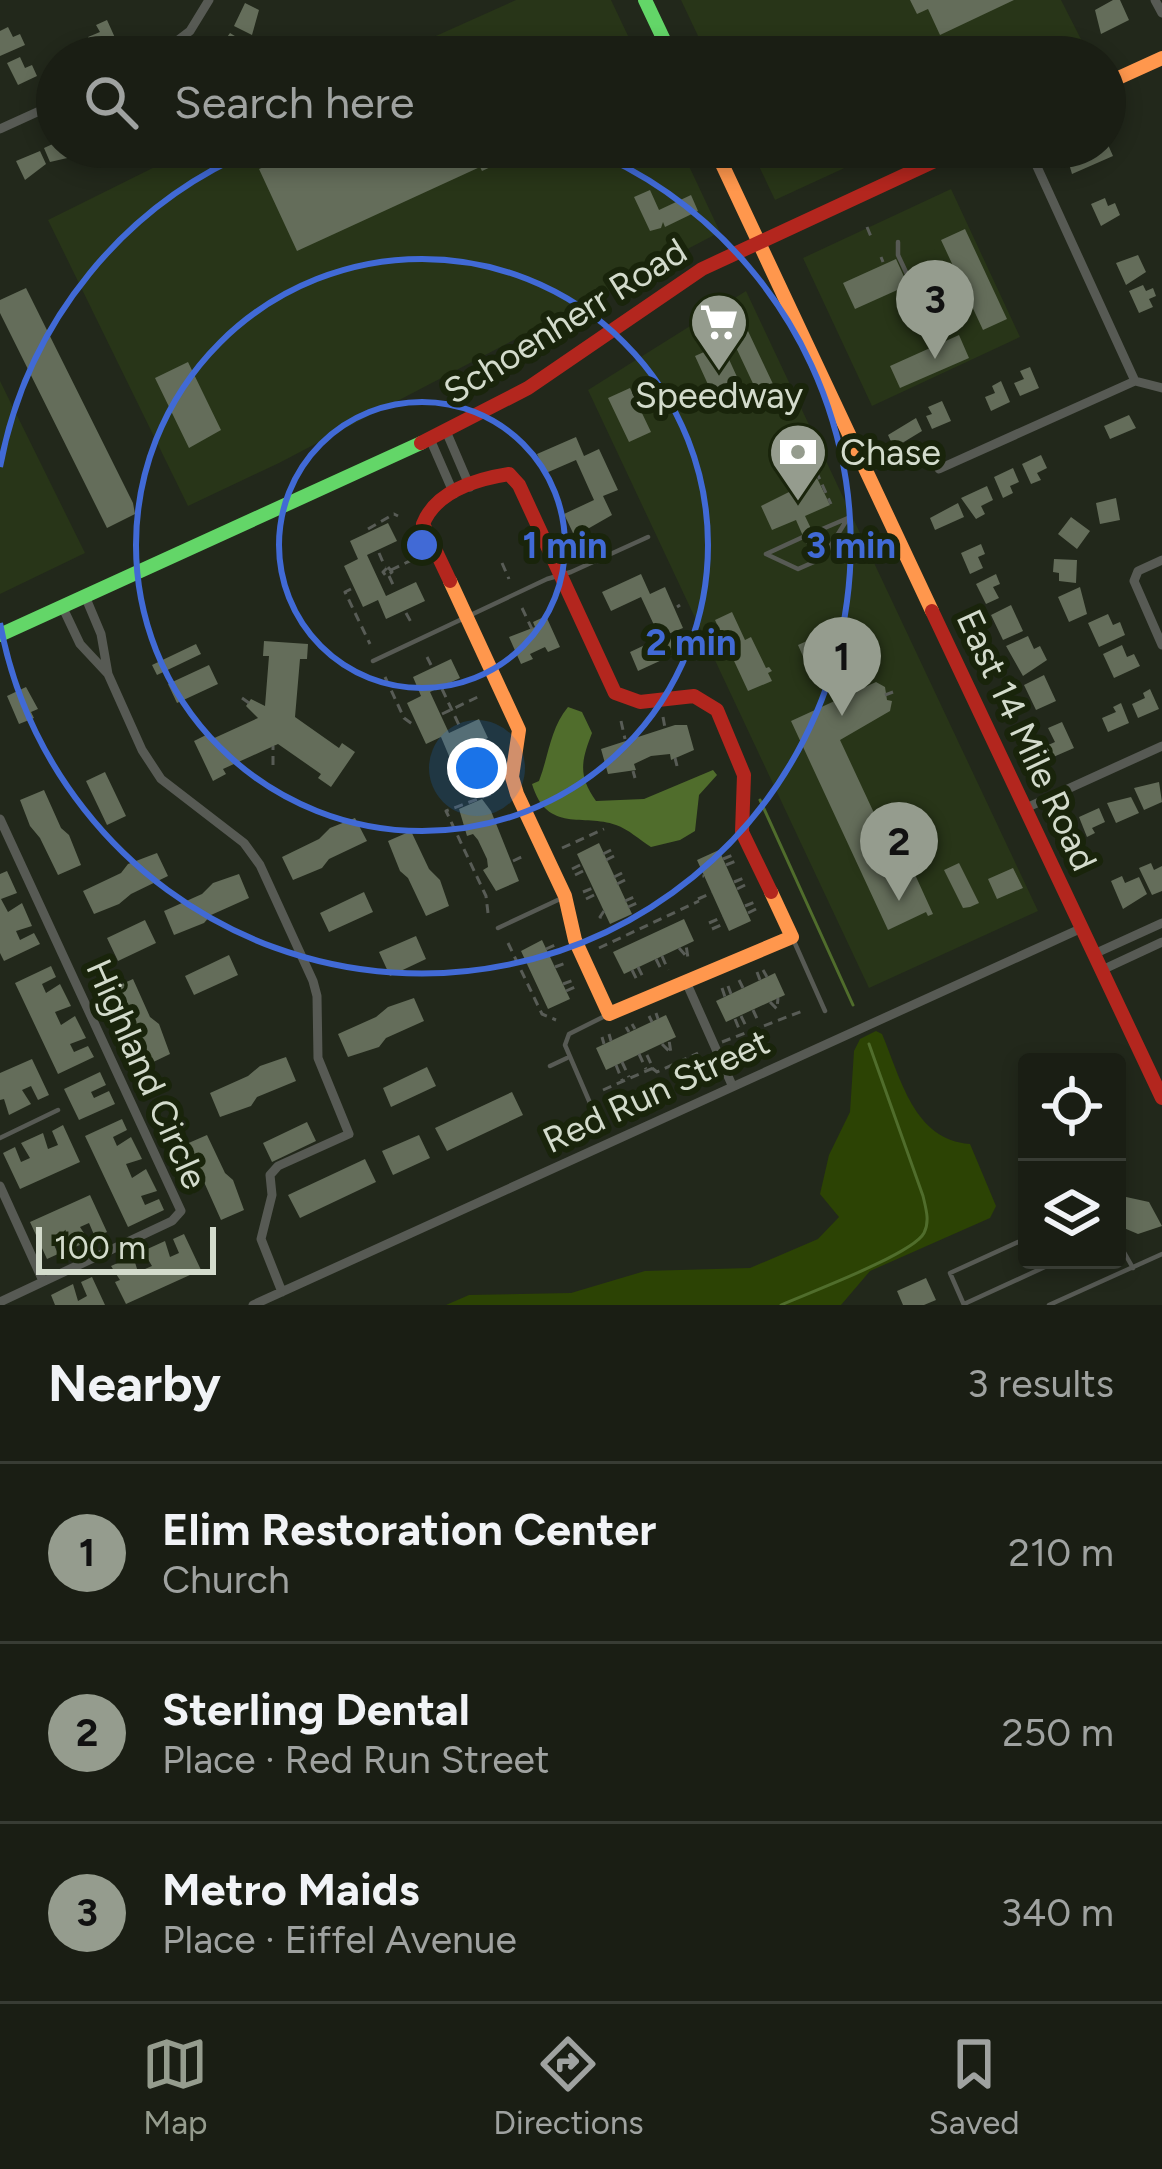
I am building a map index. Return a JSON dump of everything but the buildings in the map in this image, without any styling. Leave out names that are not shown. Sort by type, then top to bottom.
[{"type":"main road","points":[[645,0],[662,36]]},
{"type":"main road","points":[[1126,74],[1162,58]]},
{"type":"main road","name":"East 14 Mile Road","points":[[724,168],[1162,1098]]},
{"type":"main road","name":"Schoenherr Road","points":[[0,634],[446,431],[528,388],[681,282],[918,168]]},
{"type":"main road","points":[[503,473],[514,478],[560,575],[621,699],[633,702],[697,694],[717,710],[744,775],[742,832],[792,937],[608,1014],[574,940],[565,896],[517,794],[512,777],[519,730],[423,524],[430,507],[503,473]]},
{"type":"street","points":[[183,36],[209,0]]},
{"type":"street","points":[[1155,0],[1162,13]]},
{"type":"street","points":[[0,129],[36,113]]},
{"type":"street","points":[[1038,168],[1135,381]]},
{"type":"street","points":[[938,469],[1135,381],[1162,388]]},
{"type":"street","points":[[446,431],[462,490]]},
{"type":"street","points":[[430,439],[462,490]]},
{"type":"street","points":[[1162,560],[1135,577],[1162,644]]},
{"type":"street","points":[[85,596],[101,634],[108,674],[142,750],[160,779],[253,854],[317,996],[318,1058],[349,1134],[278,1166],[270,1175],[272,1195],[261,1239],[282,1292]]},
{"type":"street","points":[[62,606],[80,644],[108,674]]},
{"type":"street","points":[[1026,808],[1162,746]]},
{"type":"street","name":"Highland Circle","points":[[0,819],[181,1211],[172,1221],[0,1302]]},
{"type":"street","points":[[1094,954],[1162,922]]},
{"type":"street","name":"Red Run Street","points":[[253,1305],[1082,928]]},
{"type":"street","points":[[1102,970],[1162,942]]},
{"type":"street","points":[[687,984],[732,1084]]},
{"type":"street","points":[[0,1186],[43,1281]]},
{"type":"lane","points":[[898,242],[898,255],[912,285]]},
{"type":"lane","points":[[803,537],[766,554],[798,569],[824,558],[848,518],[813,533]]},
{"type":"lane","points":[[373,661],[648,537]]},
{"type":"lane","points":[[498,928],[565,896]]},
{"type":"lane","points":[[792,937],[826,1011]]},
{"type":"lane","points":[[593,1110],[565,1045],[569,1034],[608,1014]]},
{"type":"lane","points":[[550,1066],[568,1058]]},
{"type":"lane","points":[[0,1138],[58,1110]]},
{"type":"lane","points":[[1018,1242],[950,1273],[964,1305],[1041,1269]]},
{"type":"lane","points":[[1049,1305],[1162,1255]]},
{"type":"lane","points":[[1126,1256],[1133,1268]]},
{"type":"path","points":[[867,227],[872,239]]},
{"type":"path","points":[[816,471],[831,504]]},
{"type":"path","points":[[368,529],[398,516]]},
{"type":"path","points":[[379,553],[395,589]]},
{"type":"path","points":[[385,572],[418,557]]},
{"type":"path","points":[[502,563],[509,579]]},
{"type":"path","points":[[351,589],[345,592],[370,644]]},
{"type":"path","points":[[522,608],[532,628]]},
{"type":"path","points":[[406,613],[412,624]]},
{"type":"path","points":[[427,657],[431,665]]},
{"type":"path","points":[[386,677],[404,718],[415,726]]},
{"type":"path","points":[[442,689],[459,725]]},
{"type":"path","points":[[885,695],[893,692]]},
{"type":"path","points":[[442,714],[482,695]]},
{"type":"path","points":[[242,698],[249,703]]},
{"type":"path","points":[[663,717],[665,728]]},
{"type":"path","points":[[621,721],[625,740]]},
{"type":"path","points":[[273,746],[273,765]]},
{"type":"path","points":[[470,749],[475,759],[496,761]]},
{"type":"path","points":[[675,758],[677,766]]},
{"type":"path","points":[[633,770],[635,778]]},
{"type":"path","points":[[488,913],[486,896],[447,808],[496,792]]},
{"type":"path","points":[[496,821],[508,816]]},
{"type":"path","points":[[562,848],[604,829]]},
{"type":"path","points":[[459,839],[467,835]]},
{"type":"path","points":[[605,857],[615,852]]},
{"type":"path","points":[[514,861],[526,855]]},
{"type":"path","points":[[725,862],[735,858]]},
{"type":"path","points":[[573,872],[583,867]]},
{"type":"path","points":[[624,872],[616,880],[628,879]]},
{"type":"path","points":[[686,880],[703,872]]},
{"type":"path","points":[[478,879],[485,875]]},
{"type":"path","points":[[734,882],[744,878]]},
{"type":"path","points":[[737,889],[747,884]]},
{"type":"path","points":[[585,896],[594,891]]},
{"type":"path","points":[[599,948],[712,892]]},
{"type":"path","points":[[701,898],[715,899]]},
{"type":"path","points":[[627,904],[637,899]]},
{"type":"path","points":[[746,910],[757,905]]},
{"type":"path","points":[[672,914],[676,923]]},
{"type":"path","points":[[589,922],[604,915]]},
{"type":"path","points":[[665,917],[669,926]]},
{"type":"path","points":[[711,926],[724,920]]},
{"type":"path","points":[[648,925],[652,934]]},
{"type":"path","points":[[641,928],[646,937]]},
{"type":"path","points":[[625,936],[629,945]]},
{"type":"path","points":[[618,939],[622,948]]},
{"type":"path","points":[[508,944],[542,1014],[556,1020]]},
{"type":"path","points":[[679,948],[689,961],[686,945]]},
{"type":"path","points":[[548,952],[558,947]]},
{"type":"path","points":[[659,957],[665,971]]},
{"type":"path","points":[[519,966],[526,962]]},
{"type":"path","points":[[555,967],[566,963]]},
{"type":"path","points":[[638,982],[635,968],[644,979]]},
{"type":"path","points":[[760,980],[760,971],[767,977]]},
{"type":"path","points":[[526,981],[533,977]]},
{"type":"path","points":[[740,980],[743,988]]},
{"type":"path","points":[[565,987],[575,983]]},
{"type":"path","points":[[725,987],[728,995]]},
{"type":"path","points":[[534,998],[543,998],[537,1004]]},
{"type":"path","points":[[777,1009],[778,998]]},
{"type":"path","points":[[770,1002],[783,1020]]},
{"type":"path","points":[[753,1010],[760,1024]]},
{"type":"path","points":[[720,1042],[806,1010]]},
{"type":"path","points":[[738,1017],[744,1031]]},
{"type":"path","points":[[669,1040],[670,1053]]},
{"type":"path","points":[[662,1044],[675,1064]]},
{"type":"path","points":[[642,1053],[649,1070]]},
{"type":"path","points":[[603,1090],[698,1053]]},
{"type":"path","points":[[623,1082],[619,1064],[629,1078]]},
{"type":"shaded area","points":[[516,0],[611,0],[628,36],[436,36]]},
{"type":"shaded area","points":[[681,0],[1061,0],[1079,36],[698,36]]},
{"type":"shaded area","points":[[153,168],[690,168],[720,232],[188,506],[48,220]]},
{"type":"shaded area","points":[[760,168],[844,168],[775,200]]},
{"type":"shaded area","points":[[951,189],[1020,337],[872,406],[803,258]]},
{"type":"shaded area","points":[[746,291],[1038,911],[869,988],[588,390]]},
{"type":"shaded area","points":[[0,381],[85,553],[0,594]]},
{"type":"shaded area","points":[[568,707],[582,712],[592,733],[583,768],[596,801],[644,799],[713,770],[717,775],[699,795],[695,831],[651,847],[616,825],[568,819],[547,810],[532,784],[539,781]]},
{"type":"shaded area","points":[[876,1031],[882,1034],[903,1088],[923,1119],[951,1140],[970,1144],[996,1206],[990,1218],[870,1271],[841,1305],[446,1305],[469,1295],[571,1293],[645,1271],[750,1268],[818,1239],[839,1217],[820,1194],[829,1155],[850,1112],[854,1051],[860,1039]]},
{"type":"waterway","points":[[760,800],[853,1005]]},
{"type":"waterway","points":[[781,1305],[901,1251],[926,1228],[923,1196],[869,1044]]},
{"type":"traffic: fast","points":[[645,0],[662,36]]},
{"type":"traffic: fast","points":[[0,635],[421,443]]},
{"type":"traffic: slow","points":[[1126,74],[1162,58]]},
{"type":"traffic: slow","points":[[724,168],[932,611]]},
{"type":"traffic: slow","points":[[450,581],[519,730],[512,777],[517,794],[565,896],[575,940],[609,1014],[792,937],[771,892]]},
{"type":"traffic: jam","points":[[421,443],[528,388],[702,269],[920,168]]},
{"type":"traffic: jam","points":[[509,474],[519,485],[615,693],[640,702],[694,696],[717,710],[744,775],[742,832],[771,892]]},
{"type":"traffic: jam","points":[[450,581],[423,524],[429,513],[459,488],[509,474]]},
{"type":"traffic: jam","points":[[932,611],[1162,1098]]},
{"type":"place","name":"Metro Maids","points":[[935,359]]},
{"type":"place","name":"Speedway","points":[[719,373]]},
{"type":"place","name":"Chase","points":[[798,503]]},
{"type":"place","name":"Elim Restoration Center","points":[[842,716]]},
{"type":"place","name":"Sterling Dental","points":[[899,901]]}]
